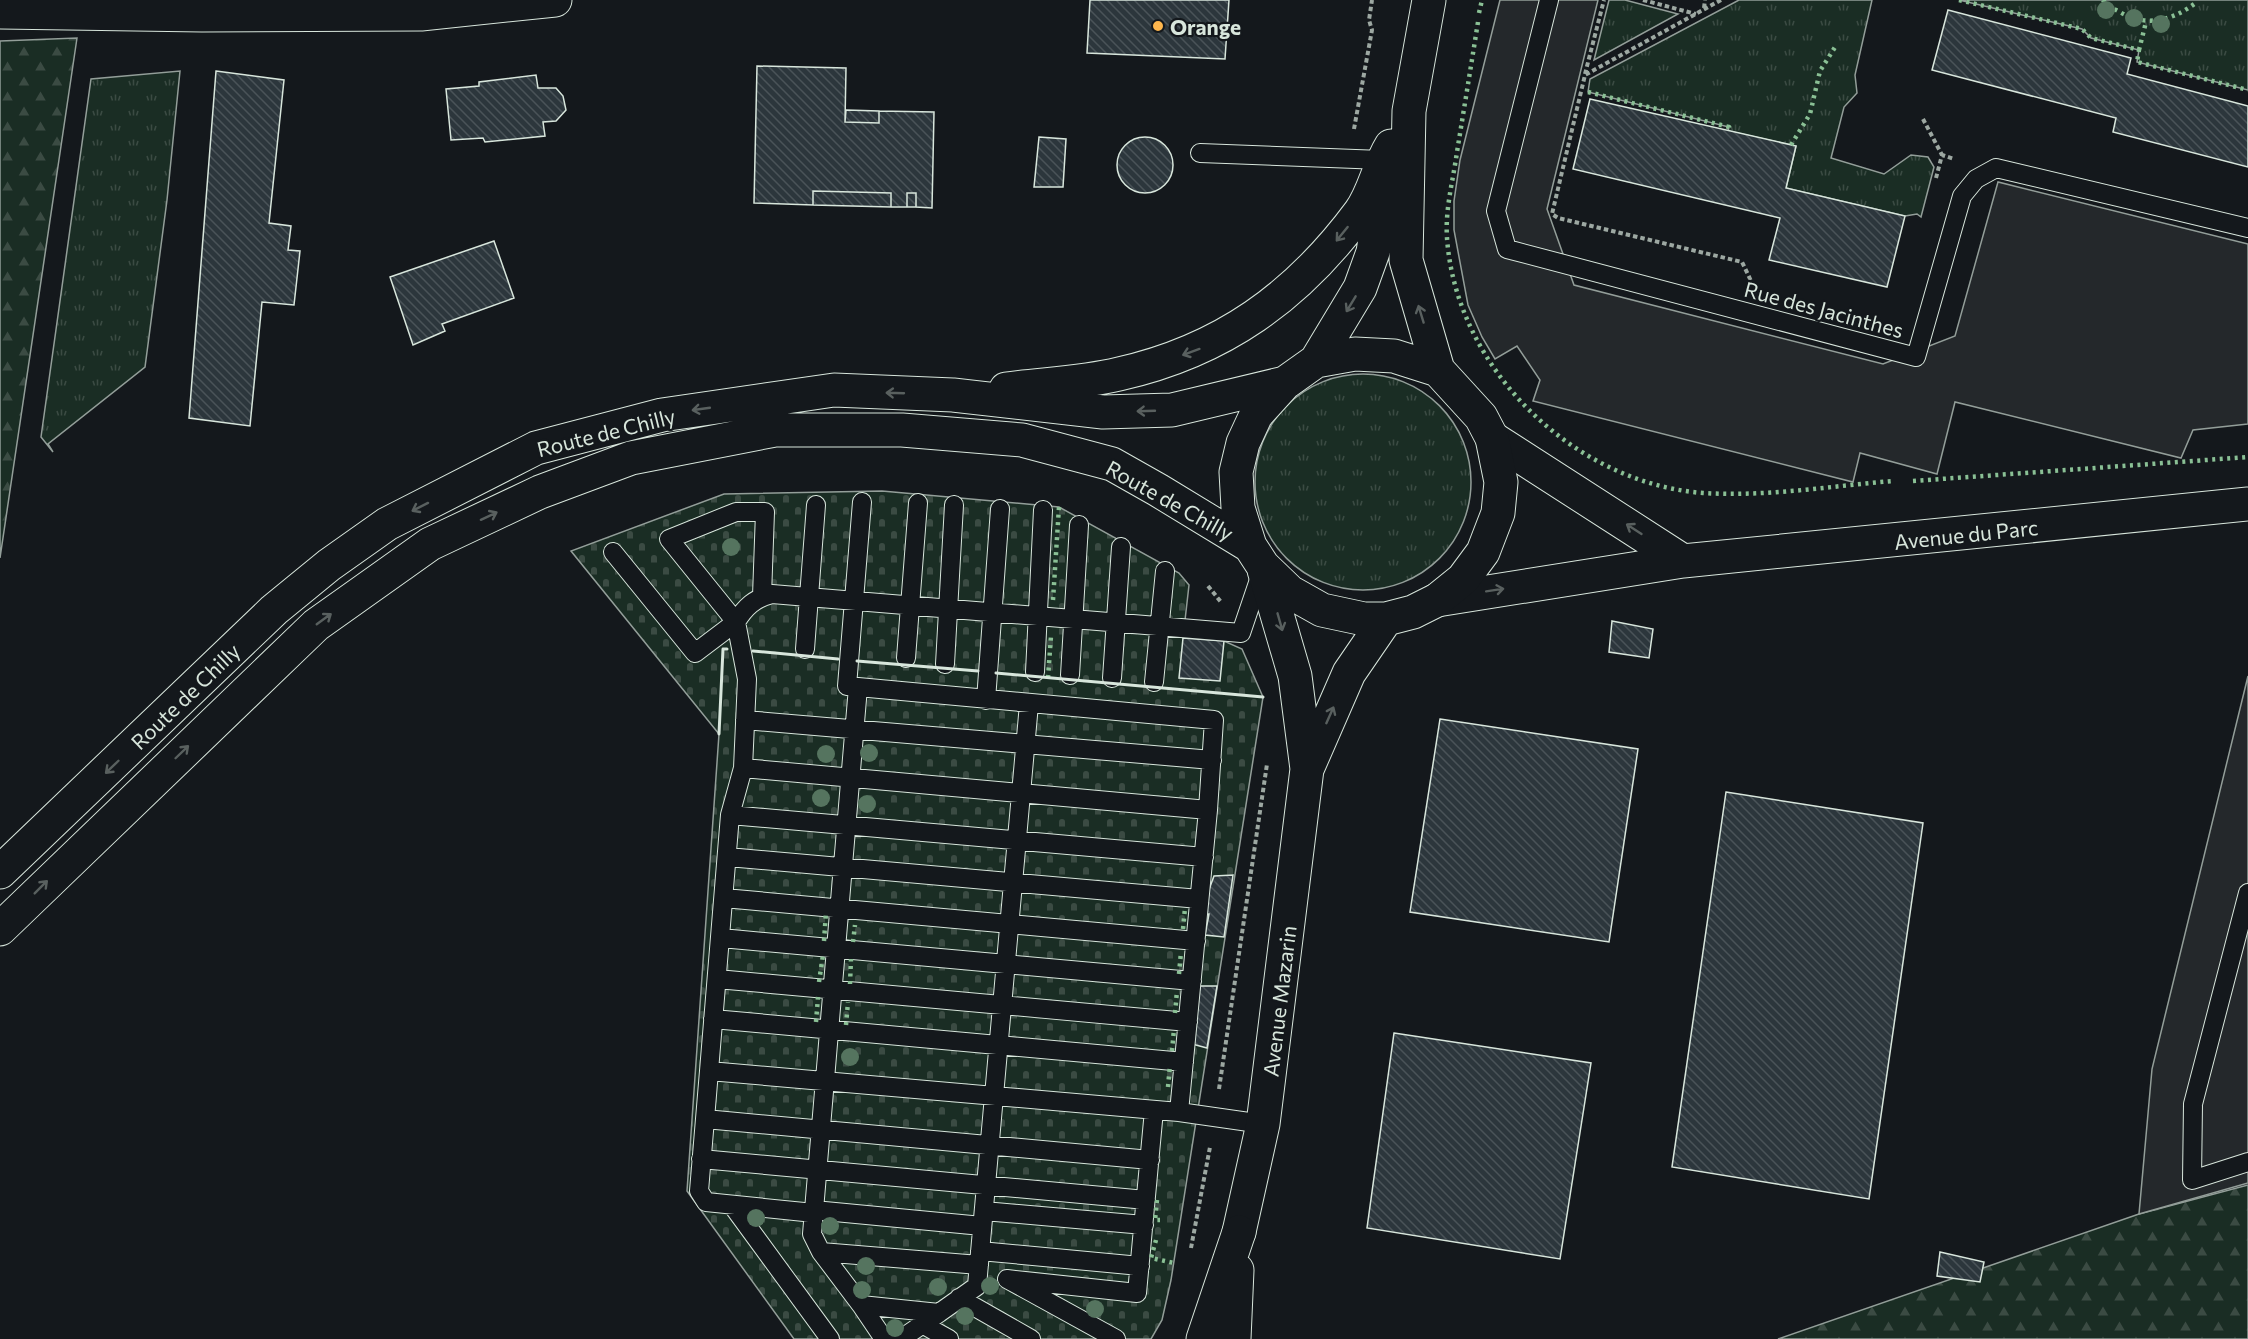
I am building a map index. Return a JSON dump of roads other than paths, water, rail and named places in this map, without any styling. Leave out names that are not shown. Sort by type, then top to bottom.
[{"type":"main road","points":[[0,12],[202,15],[421,14],[555,0]]},
{"type":"main road","points":[[1429,0],[1409,111],[1406,260],[1438,370],[1481,417],[1492,438],[1501,482],[1498,513],[1476,564],[1463,579],[1437,600]]},
{"type":"main road","points":[[953,395],[1117,375],[1163,363],[1206,347],[1249,322],[1296,284],[1324,256],[1362,210],[1386,153],[1409,111]]},
{"type":"main road","points":[[1285,383],[1316,361],[1360,288],[1373,252],[1386,153]]},
{"type":"main road","points":[[1316,361],[1355,354],[1394,356],[1438,370]]},
{"type":"main road","name":"Route de Chilly","points":[[0,872],[274,610],[329,565],[387,524],[536,448],[662,415],[834,390],[953,395],[1103,412],[1161,410],[1285,383]]},
{"type":"main road","name":"Avenue Mazarin","points":[[1239,1232],[1263,1124],[1307,769],[1295,676],[1257,556],[1238,508],[1236,472],[1243,443],[1256,415],[1285,383]]},
{"type":"main road","name":"Route de Chilly","points":[[0,928],[316,625],[430,544],[540,492],[631,458],[775,430],[902,430],[1022,440],[1112,464],[1257,556],[1290,592],[1322,610],[1364,619],[1386,619],[1413,612],[1437,600]]},
{"type":"main road","points":[[1492,438],[1683,561]]},
{"type":"main road","name":"Avenue du Parc","points":[[1437,600],[1683,561],[2248,504]]},
{"type":"main road","name":"Avenue Mazarin","points":[[1307,769],[1349,673],[1386,619]]},
{"type":"main road","points":[[1203,1339],[1239,1232]]},
{"type":"main road","points":[[1234,1339],[1239,1232]]},
{"type":"lane","name":"Rue des Jacinthes","points":[[1549,0],[1496,212],[1507,249],[1916,357],[1962,196],[1967,187],[1988,172],[2004,168],[2248,228]]},
{"type":"lane","points":[[1200,153],[1386,153]]},
{"type":"lane","points":[[862,502],[847,686],[1214,720],[1204,857],[1179,1112]]},
{"type":"lane","points":[[906,658],[918,503]]},
{"type":"lane","points":[[805,649],[816,505]]},
{"type":"lane","points":[[945,664],[954,505]]},
{"type":"lane","points":[[986,700],[1000,509]]},
{"type":"lane","points":[[1035,672],[1043,510]]},
{"type":"lane","points":[[762,596],[765,512],[736,512],[669,539],[736,622],[747,679],[743,768],[730,815],[699,1191],[706,1202],[732,1205],[814,1211],[1144,1225]]},
{"type":"lane","points":[[1070,675],[1079,525]]},
{"type":"lane","points":[[1112,678],[1121,547]]},
{"type":"lane","points":[[613,552],[695,653],[736,622],[751,603],[762,596],[772,594],[1241,633],[1257,556]]},
{"type":"lane","points":[[1154,682],[1165,571]]},
{"type":"lane","points":[[858,687],[812,1234],[821,1252],[884,1339]]},
{"type":"lane","points":[[901,1339],[977,1286],[1029,704]]},
{"type":"lane","points":[[745,720],[1212,760]]},
{"type":"lane","points":[[743,768],[1208,810]]},
{"type":"lane","points":[[730,815],[1204,857]]},
{"type":"lane","points":[[728,857],[1199,899]]},
{"type":"lane","points":[[2248,893],[2193,1104],[2192,1179],[2248,1162]]},
{"type":"lane","points":[[724,898],[1196,941]]},
{"type":"lane","points":[[721,938],[1192,981]]},
{"type":"lane","points":[[717,979],[1188,1022]]},
{"type":"lane","points":[[713,1019],[1184,1062]]},
{"type":"lane","points":[[709,1071],[1179,1112],[1263,1124]]},
{"type":"lane","points":[[1007,1279],[1137,1293],[1154,1110]]},
{"type":"lane","points":[[705,1119],[1150,1160]]},
{"type":"lane","points":[[701,1159],[1146,1200]]},
{"type":"lane","points":[[732,1205],[830,1339]]},
{"type":"lane","points":[[821,1252],[979,1264],[1140,1266]]},
{"type":"lane","points":[[979,1264],[1116,1339]]},
{"type":"lane","points":[[959,1298],[1031,1339]]},
{"type":"lane","points":[[861,1305],[939,1312]]},
{"type":"lane","points":[[922,1324],[949,1339]]},
{"type":"place","name":"Orange","points":[[1158,26]]}]
